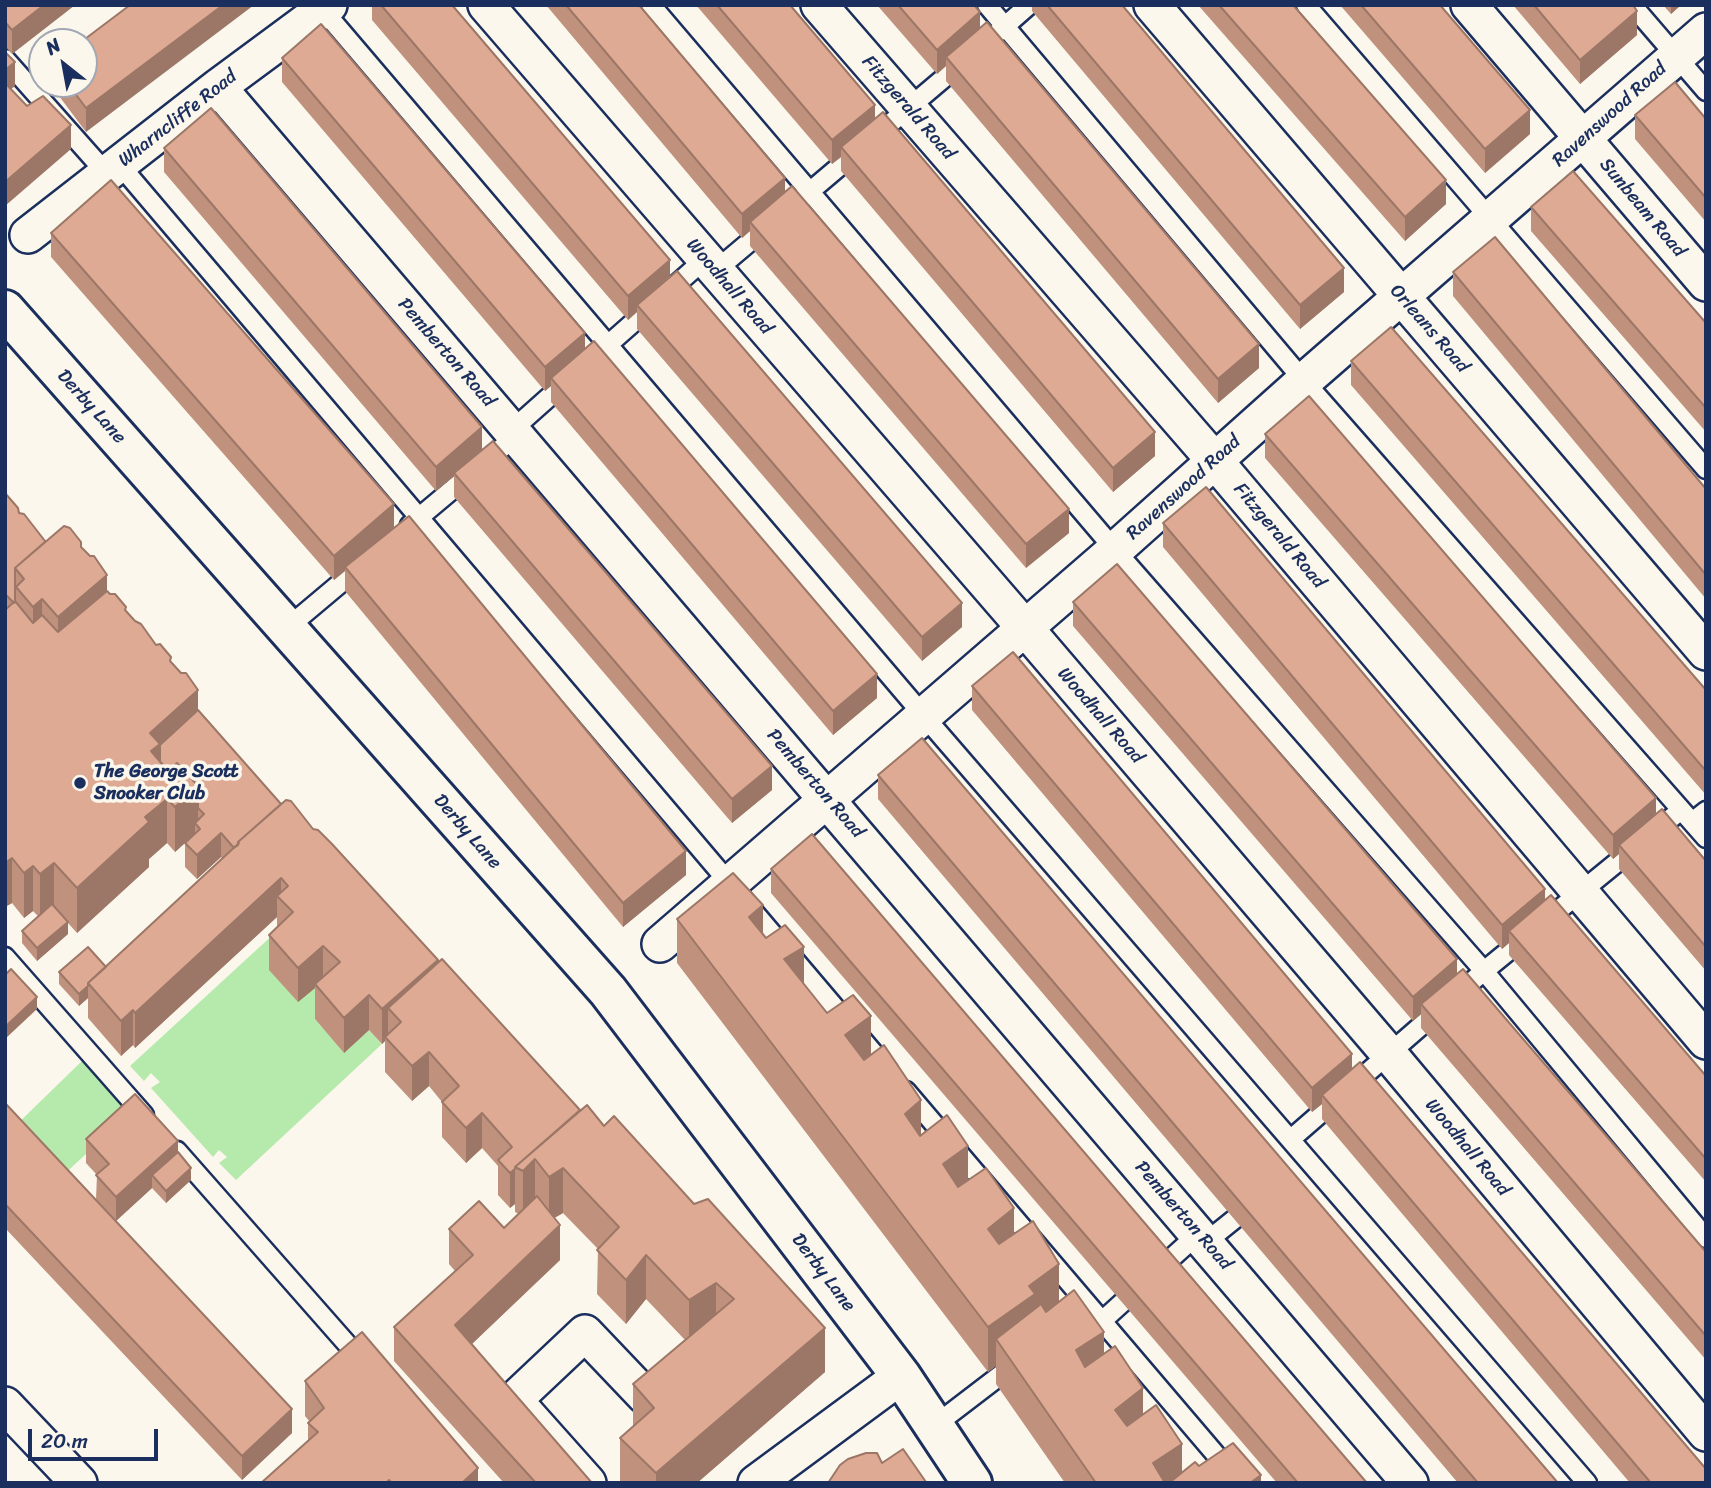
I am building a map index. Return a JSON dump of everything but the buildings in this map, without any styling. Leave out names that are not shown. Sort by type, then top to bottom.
[{"type":"street","name":"Woodhall Road","points":[[486,5],[1389,1054],[1706,1433]]},
{"type":"street","name":"Fitzgerald Road","points":[[819,5],[1216,461],[1706,1041]]},
{"type":"street","name":"Orleans Road","points":[[1152,5],[1706,652]]},
{"type":"street","name":"Sunbeam Road","points":[[1469,5],[1706,283]]},
{"type":"street","name":"Wharncliffe Road","points":[[28,235],[218,87],[326,8]]},
{"type":"street","name":"Ravenswood Road","points":[[660,944],[1115,550],[1304,380],[1706,31]]},
{"type":"street","name":"Pemberton Road","points":[[218,87],[1410,1483]]},
{"type":"street","name":"Derby Lane","points":[[5,310],[608,991],[901,1376],[972,1483]]},
{"type":"street","points":[[588,1483],[514,1400],[584,1333],[645,1396]]},
{"type":"street","points":[[756,1483],[901,1376]]},
{"type":"street","points":[[5,1405],[79,1483]]},
{"type":"lane","points":[[652,5],[1115,550],[1484,971],[1706,1238]]},
{"type":"lane","points":[[987,5],[1304,380],[1693,814],[1706,838]]},
{"type":"lane","points":[[399,534],[514,433],[608,345],[710,265],[783,213],[1029,5]]},
{"type":"lane","points":[[1306,5],[1706,469]]},
{"type":"lane","points":[[1632,5],[1706,91]]},
{"type":"lane","points":[[326,8],[924,716],[1587,1483]]},
{"type":"lane","points":[[5,59],[113,169],[419,517],[1091,1314],[1240,1483]]},
{"type":"lane","points":[[287,628],[379,551]]},
{"type":"lane","points":[[1291,1139],[1484,971],[1580,893],[1693,814]]},
{"type":"lane","points":[[5,957],[369,1369]]},
{"type":"lane","points":[[1290,1174],[1308,1160]]},
{"type":"lane","points":[[1091,1314],[1262,1197]]},
{"type":"lane","points":[[934,1426],[1030,1354]]},
{"type":"green space","points":[[277,931],[323,981],[315,1019],[344,1052],[369,1030],[382,1044],[236,1180],[219,1163],[227,1157],[219,1150],[213,1157],[151,1088],[160,1082],[151,1073],[144,1081],[130,1066]]},
{"type":"green space","points":[[84,1059],[131,1112],[57,1181],[10,1131]]},
{"type":"place","name":"The George Scott Snooker Club","points":[[80,783]]}]
